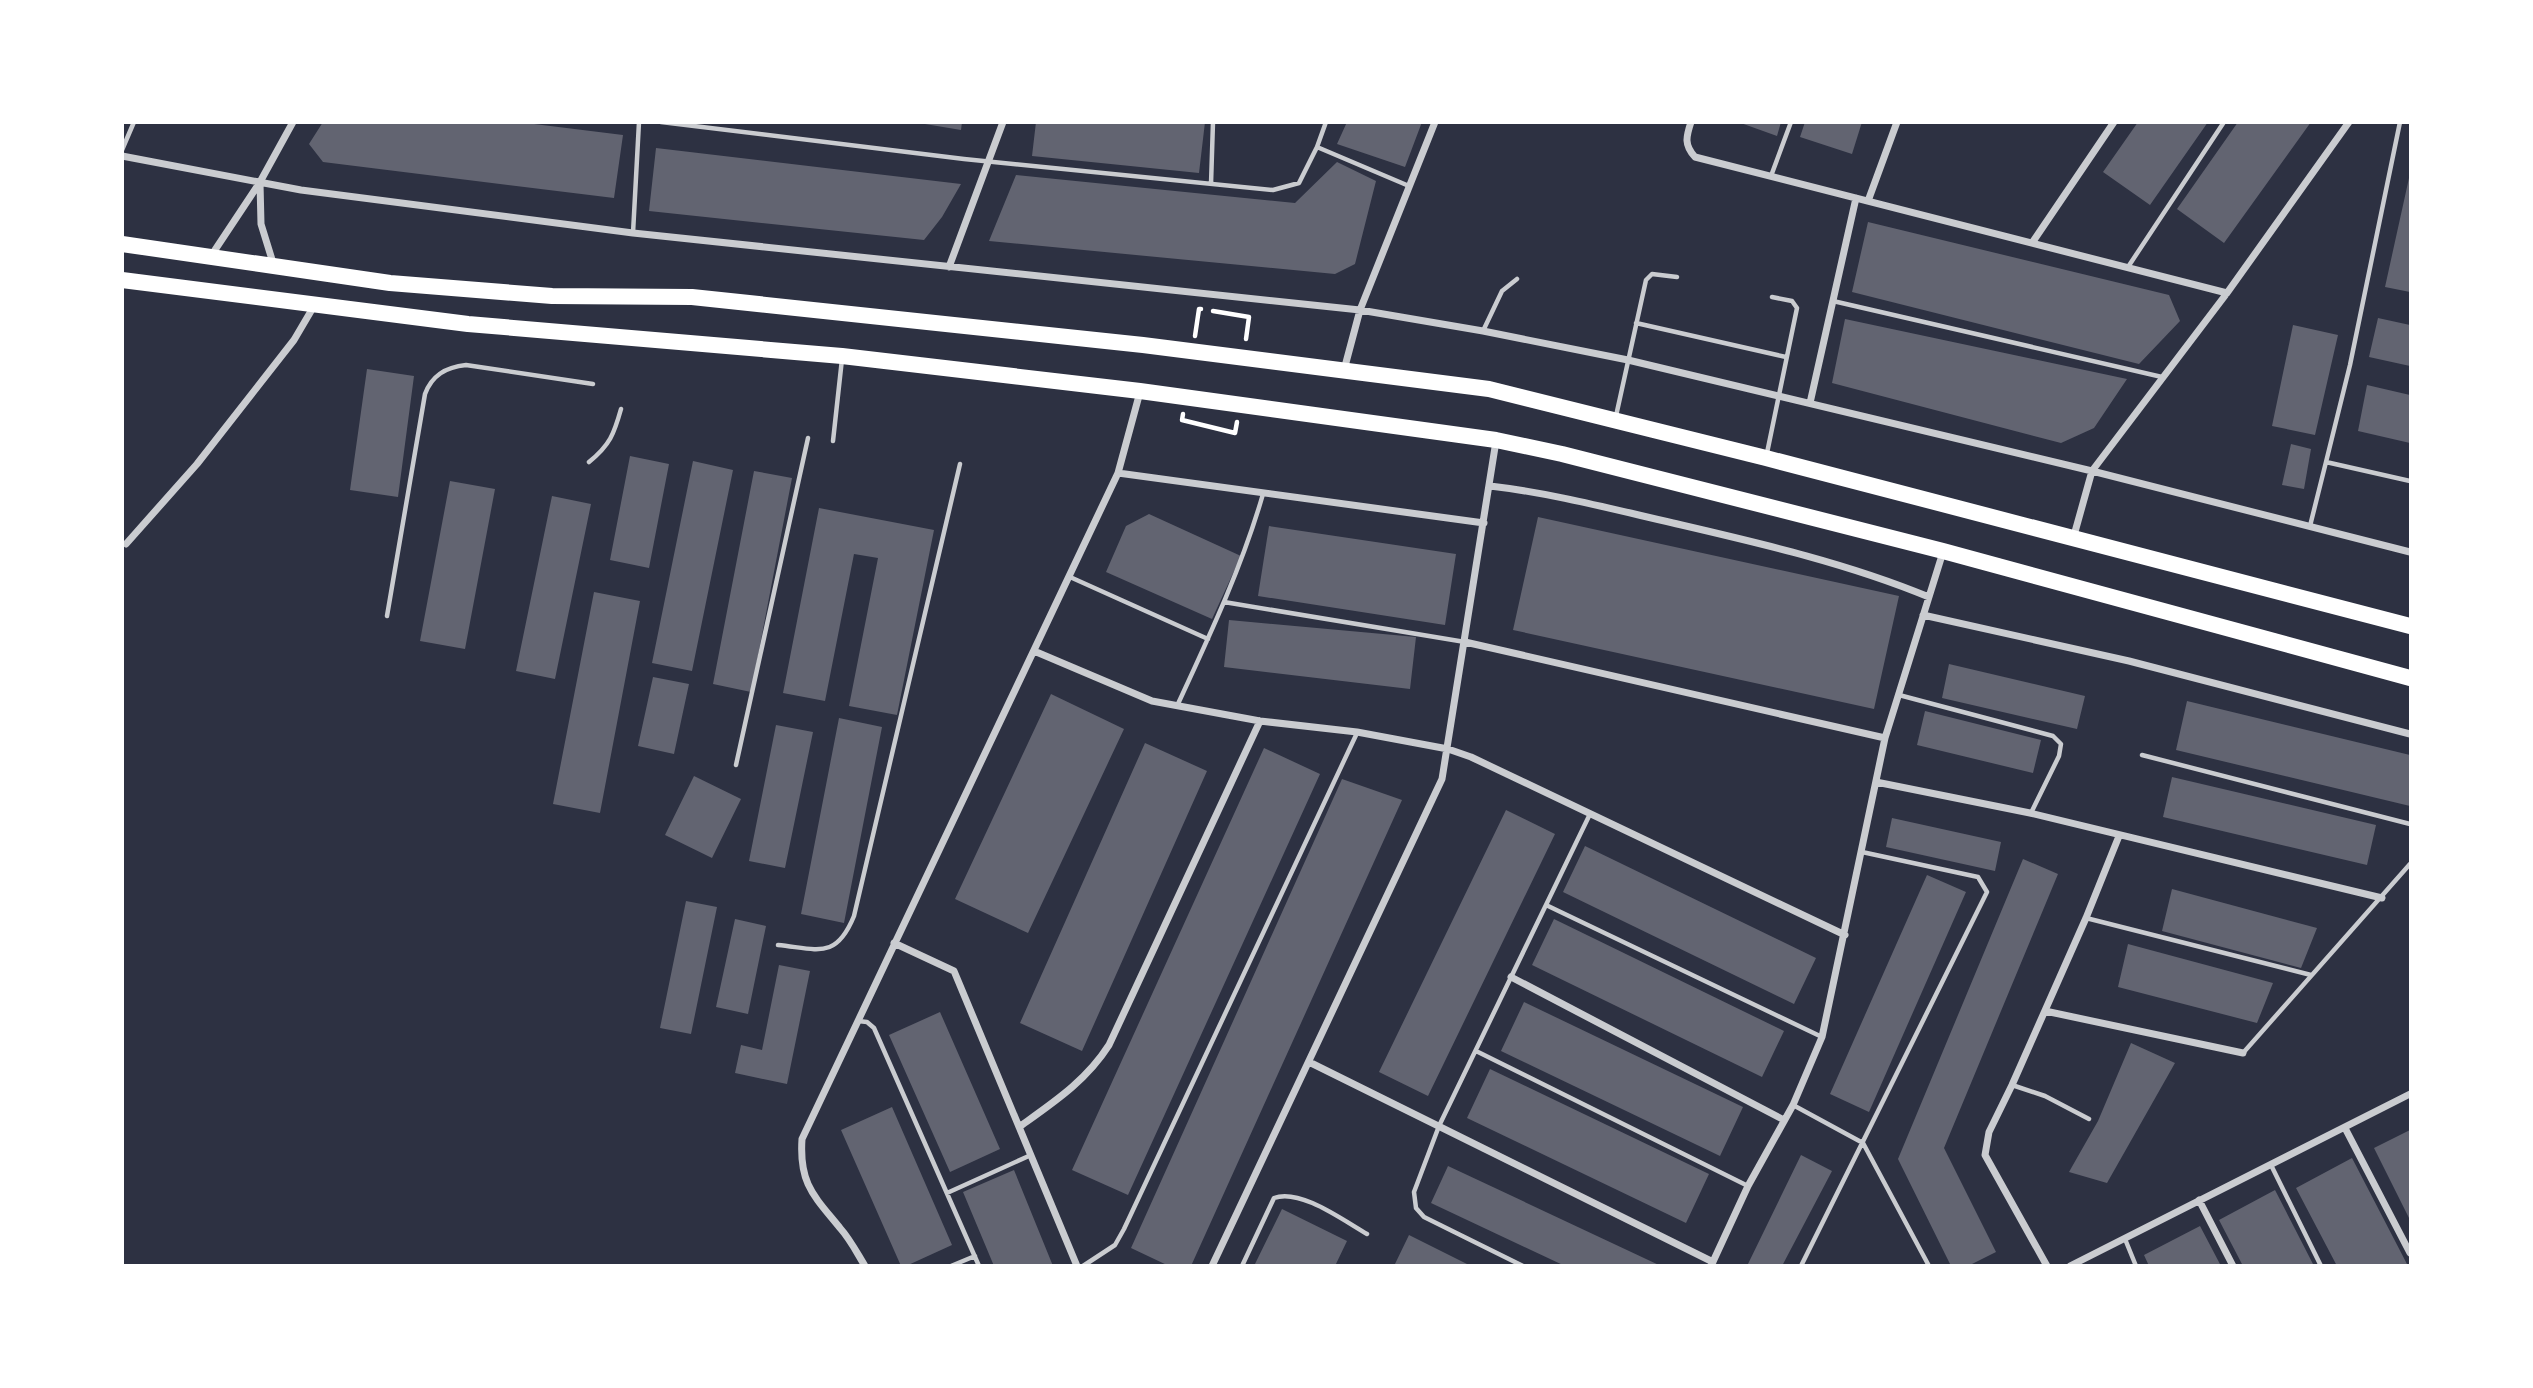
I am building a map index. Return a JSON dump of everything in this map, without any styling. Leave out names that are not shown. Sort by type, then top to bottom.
[{"type":"highway","points":[[122,244],[455,290],[552,296],[692,297],[1244,357],[1489,389],[1766,458],[2410,626]]},
{"type":"highway","points":[[122,280],[468,324],[842,356],[1240,403],[1496,440],[1562,454],[1943,551],[2410,678]]},
{"type":"street","points":[[211,256],[260,182],[293,122]]},
{"type":"street","points":[[949,267],[1003,122]]},
{"type":"street","points":[[1344,370],[1360,310],[1435,122]]},
{"type":"street","points":[[1691,122],[1686,137],[1687,149],[1695,157],[2227,293]]},
{"type":"street","points":[[1868,201],[1896,122]]},
{"type":"street","points":[[2032,243],[2114,122]]},
{"type":"street","points":[[2073,539],[2092,471],[2227,293],[2349,122]]},
{"type":"street","points":[[122,156],[301,190],[633,233],[1360,310],[1483,331],[1628,360],[1810,403],[2410,552]]},
{"type":"street","points":[[260,182],[261,224],[274,266]]},
{"type":"street","points":[[1810,403],[1856,198]]},
{"type":"street","points":[[126,544],[197,464],[294,340],[314,305]]},
{"type":"street","points":[[864,1265],[842,1230],[811,1195],[800,1161],[802,1139],[1118,473],[1140,391]]},
{"type":"street","points":[[1212,1265],[1442,779],[1496,440]]},
{"type":"street","points":[[1118,473],[1483,523]]},
{"type":"street","points":[[1490,485],[1534,491],[1720,534],[1883,578],[1929,597]]},
{"type":"street","points":[[1309,1062],[1712,1264],[1748,1186],[1793,1105],[1822,1037],[1885,738],[1943,551]]},
{"type":"street","points":[[1923,615],[2129,661],[2410,734]]},
{"type":"street","points":[[1465,642],[1885,738]]},
{"type":"street","points":[[1034,651],[1152,701],[1176,707],[1260,721],[1357,732],[1448,749],[1471,757],[1845,935]]},
{"type":"street","points":[[1019,1127],[1076,1087],[1096,1066],[1109,1045],[1260,721]]},
{"type":"street","points":[[1876,782],[2030,813],[2382,898]]},
{"type":"street","points":[[2047,1265],[1985,1155],[1989,1132],[2086,918],[2119,836]]},
{"type":"street","points":[[894,943],[954,971],[1077,1265]]},
{"type":"street","points":[[1511,977],[1784,1120]]},
{"type":"street","points":[[2045,1011],[2242,1054]]},
{"type":"street","points":[[2070,1265],[2410,1094]]},
{"type":"street","points":[[2345,1128],[2410,1253]]},
{"type":"street","points":[[2199,1200],[2233,1265]]},
{"type":"lane","points":[[122,150],[134,122]]},
{"type":"lane","points":[[633,233],[639,122]]},
{"type":"lane","points":[[660,122],[990,161],[1273,190],[1299,183],[1326,122]]},
{"type":"lane","points":[[1211,184],[1213,122]]},
{"type":"lane","points":[[1771,176],[1791,122]]},
{"type":"lane","points":[[2127,268],[2224,122]]},
{"type":"lane","points":[[2310,527],[2350,365],[2400,122]]},
{"type":"lane","points":[[1317,147],[1409,186]]},
{"type":"lane","points":[[1615,421],[1646,280],[1652,274],[1677,277]]},
{"type":"lane","points":[[1483,331],[1502,291],[1517,279]]},
{"type":"lane","points":[[1766,458],[1797,307],[1792,302],[1772,297]]},
{"type":"lane","points":[[1833,301],[2162,377]]},
{"type":"lane","points":[[1636,323],[1786,357]]},
{"type":"lane","points":[[833,442],[842,356]]},
{"type":"lane","points":[[387,616],[429,382],[454,366],[466,365],[593,384]]},
{"type":"lane","points":[[589,462],[606,449],[614,434],[621,409]]},
{"type":"lane","points":[[736,765],[808,438]]},
{"type":"lane","points":[[2326,462],[2410,481]]},
{"type":"lane","points":[[778,945],[824,950],[840,942],[854,916],[960,464]]},
{"type":"lane","points":[[1176,707],[1224,602],[1254,526],[1263,492]]},
{"type":"lane","points":[[1070,577],[1208,639]]},
{"type":"lane","points":[[1224,602],[1465,642]]},
{"type":"lane","points":[[1899,695],[2053,736],[2061,744],[2059,756],[2030,813]]},
{"type":"lane","points":[[1083,1265],[1115,1245],[1125,1229],[1357,732]]},
{"type":"lane","points":[[2142,755],[2410,824]]},
{"type":"lane","points":[[1523,1265],[1424,1217],[1416,1208],[1414,1192],[1439,1126],[1591,814]]},
{"type":"lane","points":[[1801,1265],[1987,892],[1978,877],[1862,852]]},
{"type":"lane","points":[[2242,1054],[2410,864]]},
{"type":"lane","points":[[1546,905],[1822,1037]]},
{"type":"lane","points":[[2086,918],[2311,975]]},
{"type":"lane","points":[[858,1021],[867,1022],[874,1028],[979,1265]]},
{"type":"lane","points":[[1476,1051],[1748,1186]]},
{"type":"lane","points":[[2012,1085],[2045,1097],[2089,1119]]},
{"type":"lane","points":[[1793,1105],[1863,1143],[1929,1265]]},
{"type":"lane","points":[[947,1193],[1031,1155]]},
{"type":"lane","points":[[2271,1165],[2321,1265]]},
{"type":"lane","points":[[1242,1265],[1274,1198],[1283,1195],[1302,1198],[1367,1234]]},
{"type":"lane","points":[[2125,1239],[2136,1265]]},
{"type":"lane","points":[[951,1265],[975,1256]]},
{"type":"path","points":[[1199,309],[1249,317],[1244,357]]},
{"type":"path","points":[[1182,420],[1235,433],[1240,403]]},
{"type":"building","points":[[323,122],[518,122],[623,135],[614,198],[323,162],[309,144]]},
{"type":"building","points":[[913,122],[962,122],[961,130]]},
{"type":"building","points":[[1036,122],[1205,122],[1199,173],[1032,156]]},
{"type":"building","points":[[1347,122],[1422,122],[1405,167],[1337,144]]},
{"type":"building","points":[[1738,122],[1781,122],[1777,136]]},
{"type":"building","points":[[1805,122],[1862,122],[1852,154],[1800,137]]},
{"type":"building","points":[[2138,122],[2208,122],[2150,205],[2103,172]]},
{"type":"building","points":[[2238,122],[2311,122],[2224,243],[2177,209]]},
{"type":"building","points":[[656,148],[961,184],[942,217],[924,240],[649,211]]},
{"type":"building","points":[[1337,162],[1376,181],[1355,264],[1335,274],[989,241],[1016,175],[1295,203]]},
{"type":"building","points":[[2410,178],[2410,292],[2385,287]]},
{"type":"building","points":[[1868,222],[2169,295],[2180,321],[2139,364],[1852,292]]},
{"type":"building","points":[[2378,318],[2410,325],[2410,366],[2369,357]]},
{"type":"building","points":[[1845,319],[2127,379],[2094,428],[2061,443],[1832,383]]},
{"type":"building","points":[[2293,325],[2338,335],[2315,435],[2272,426]]},
{"type":"building","points":[[367,369],[414,376],[398,497],[350,490]]},
{"type":"building","points":[[2367,385],[2410,395],[2410,443],[2358,431]]},
{"type":"building","points":[[2291,444],[2311,449],[2304,489],[2282,485]]},
{"type":"building","points":[[630,456],[669,464],[649,568],[610,560]]},
{"type":"building","points":[[693,461],[733,470],[692,671],[652,663]]},
{"type":"building","points":[[754,471],[792,478],[751,692],[713,684]]},
{"type":"building","points":[[450,481],[495,489],[465,649],[420,641]]},
{"type":"building","points":[[552,496],[591,504],[555,679],[516,671]]},
{"type":"building","points":[[819,508],[934,530],[897,715],[849,706],[878,558],[854,554],[825,701],[783,693]]},
{"type":"building","points":[[1149,514],[1241,556],[1212,619],[1106,572],[1126,526]]},
{"type":"building","points":[[1538,517],[1899,596],[1874,709],[1513,630]]},
{"type":"building","points":[[1269,526],[1456,554],[1445,625],[1258,596]]},
{"type":"building","points":[[594,592],[640,601],[600,813],[553,804]]},
{"type":"building","points":[[1229,620],[1416,637],[1410,689],[1224,667]]},
{"type":"building","points":[[1949,664],[2085,696],[2077,729],[1942,698]]},
{"type":"building","points":[[653,677],[689,684],[674,754],[638,746]]},
{"type":"building","points":[[1051,694],[1124,729],[1028,933],[955,899]]},
{"type":"building","points":[[2187,701],[2410,755],[2410,806],[2176,750]]},
{"type":"building","points":[[1925,711],[2041,740],[2033,773],[1917,745]]},
{"type":"building","points":[[839,718],[882,727],[844,923],[801,914]]},
{"type":"building","points":[[776,725],[813,732],[785,868],[749,861]]},
{"type":"building","points":[[1145,743],[1207,771],[1082,1051],[1020,1023]]},
{"type":"building","points":[[1264,748],[1320,774],[1128,1195],[1072,1170]]},
{"type":"building","points":[[694,776],[741,799],[712,858],[665,835]]},
{"type":"building","points":[[2172,777],[2376,825],[2367,865],[2163,817]]},
{"type":"building","points":[[1342,779],[1402,800],[1191,1266],[1169,1266],[1131,1248]]},
{"type":"building","points":[[1506,810],[1555,834],[1428,1096],[1379,1072]]},
{"type":"building","points":[[1892,818],[2001,842],[1995,871],[1886,847]]},
{"type":"building","points":[[1585,846],[1816,958],[1794,1004],[1563,892]]},
{"type":"building","points":[[2023,859],[2058,874],[1944,1148],[1996,1252],[1968,1266],[1951,1266],[1898,1159]]},
{"type":"building","points":[[1927,875],[1966,892],[1869,1112],[1830,1094]]},
{"type":"building","points":[[2172,889],[2317,928],[2301,968],[2162,931]]},
{"type":"building","points":[[686,901],[717,907],[691,1034],[660,1028]]},
{"type":"building","points":[[735,919],[766,926],[748,1014],[716,1007]]},
{"type":"building","points":[[1554,919],[1784,1031],[1762,1077],[1532,965]]},
{"type":"building","points":[[2128,944],[2273,983],[2257,1023],[2118,987]]},
{"type":"building","points":[[779,965],[810,971],[787,1084],[735,1073],[741,1045],[762,1050]]},
{"type":"building","points":[[1524,1002],[1743,1107],[1720,1156],[1501,1051]]},
{"type":"building","points":[[940,1012],[1000,1149],[950,1172],[889,1035]]},
{"type":"building","points":[[2131,1043],[2175,1063],[2107,1183],[2069,1172],[2098,1121]]},
{"type":"building","points":[[1490,1069],[1709,1174],[1686,1223],[1467,1118]]},
{"type":"building","points":[[892,1107],[952,1245],[906,1266],[901,1266],[841,1130]]},
{"type":"building","points":[[2410,1130],[2410,1220],[2374,1148]]},
{"type":"building","points":[[1801,1155],[1832,1171],[1782,1266],[1747,1266]]},
{"type":"building","points":[[2352,1158],[2408,1266],[2337,1266],[2296,1188]]},
{"type":"building","points":[[1448,1166],[1661,1266],[1565,1266],[1431,1203]]},
{"type":"building","points":[[1014,1170],[1053,1266],[994,1266],[963,1192]]},
{"type":"building","points":[[2275,1190],[2314,1266],[2243,1266],[2219,1220]]},
{"type":"building","points":[[1282,1209],[1347,1241],[1335,1266],[1254,1266]]},
{"type":"building","points":[[2200,1226],[2221,1266],[2149,1266],[2144,1255]]},
{"type":"building","points":[[1409,1235],[1471,1266],[1394,1266]]}]
